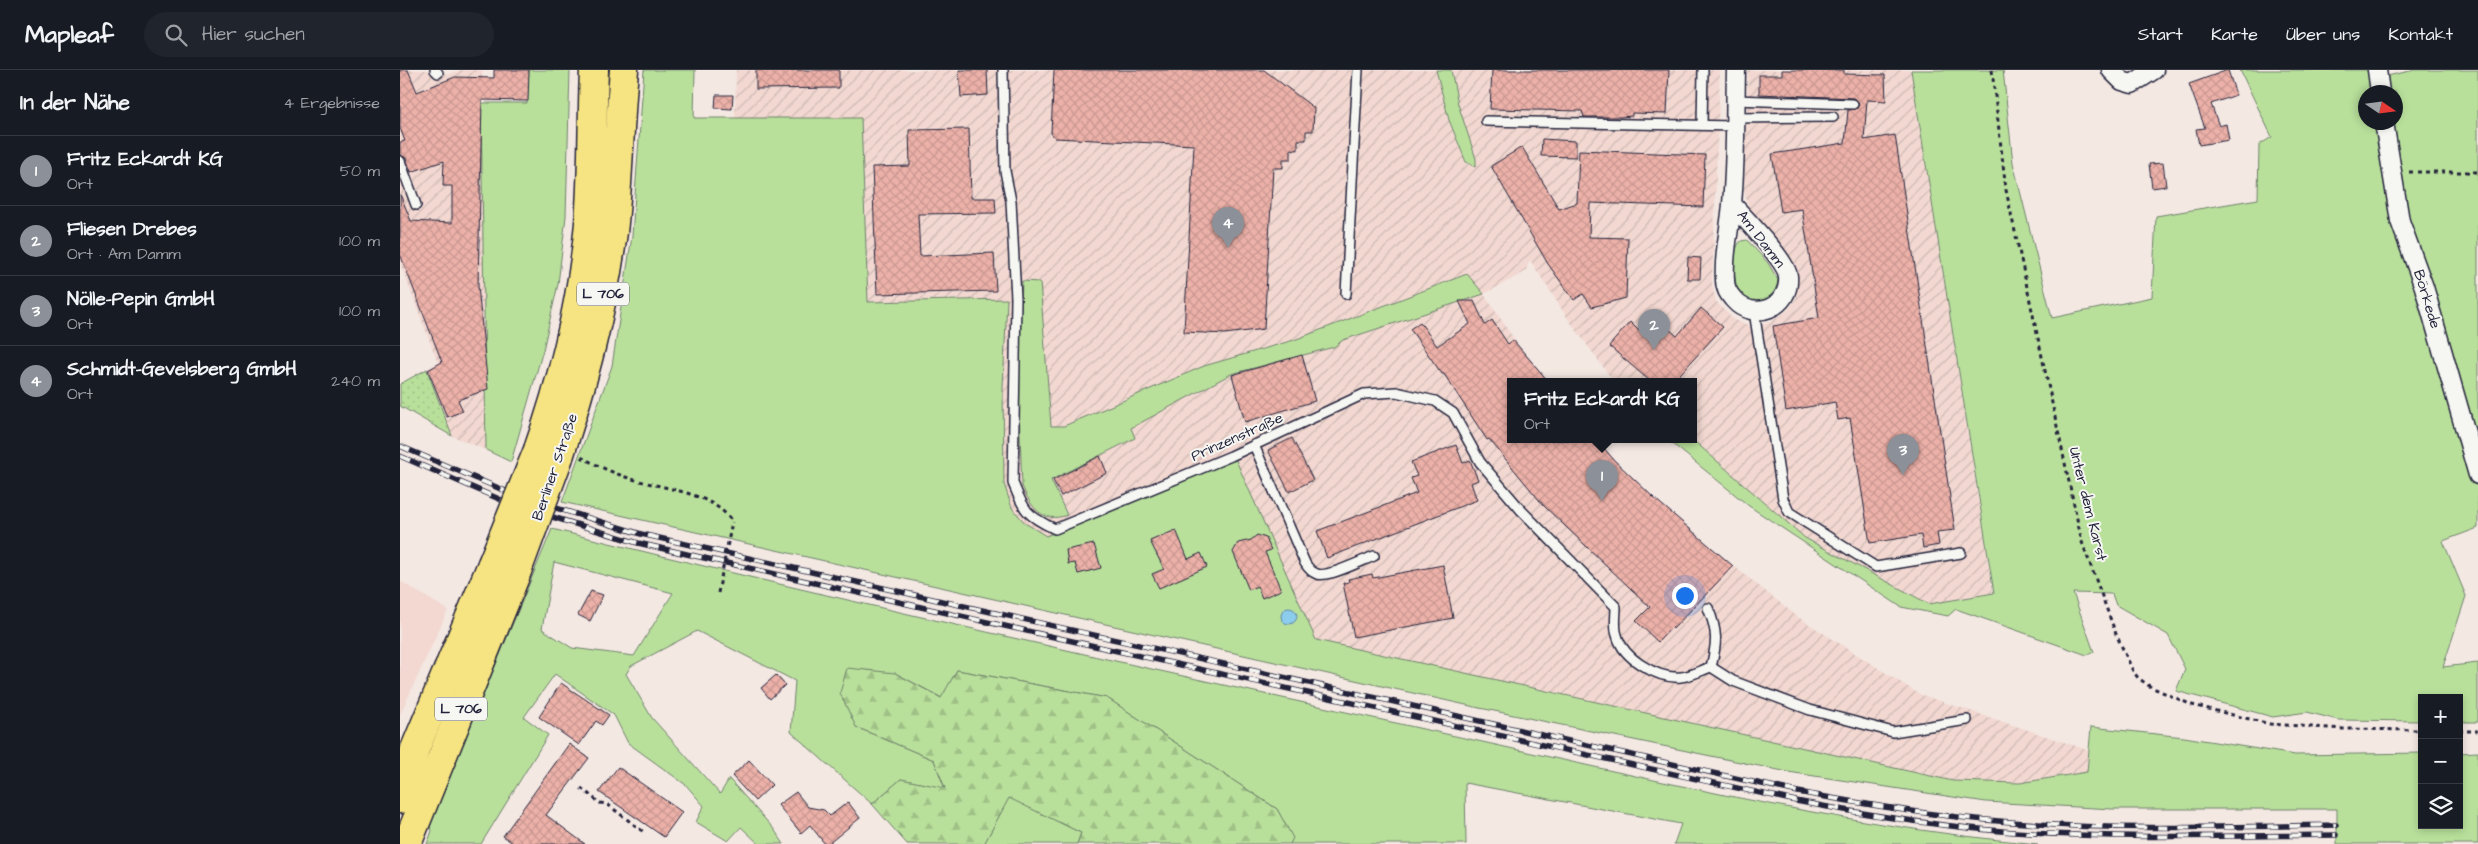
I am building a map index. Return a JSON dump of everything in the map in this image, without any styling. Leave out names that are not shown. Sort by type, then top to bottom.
[{"type":"main road","name":"Berliner Straße","points":[[553,451],[568,352],[584,267],[592,176],[594,70]]},
{"type":"main road","name":"Berliner Straße","points":[[407,844],[504,569],[584,380],[605,284],[617,188],[624,70]]},
{"type":"main road","name":"Berliner Straße","points":[[400,799],[415,749],[504,569]]},
{"type":"street","name":"Am Damm","points":[[1732,204],[1773,252],[1788,275],[1785,294],[1781,301],[1769,310],[1754,311],[1741,308],[1727,292],[1725,280],[1732,204],[1736,70]]},
{"type":"street","points":[[2111,70],[2122,81],[2132,84],[2154,70]]},
{"type":"street","name":"Börkede","points":[[2385,130],[2400,221],[2424,287],[2478,474]]},
{"type":"lane","name":"Prinzenstraße","points":[[1003,70],[1006,171],[1012,201],[1016,298],[1013,483],[1023,509],[1039,522],[1055,529],[1109,508],[1254,445],[1364,394],[1396,392],[1434,401],[1453,413],[1480,462],[1521,510],[1616,607],[1616,635],[1624,649],[1640,663],[1664,676],[1683,677],[1711,667]]},
{"type":"lane","points":[[1346,294],[1358,70]]},
{"type":"lane","points":[[1702,125],[1703,70]]},
{"type":"lane","points":[[1735,100],[1854,104]]},
{"type":"lane","points":[[1486,121],[1702,125],[1833,117]]},
{"type":"lane","points":[[400,161],[416,205]]},
{"type":"lane","points":[[1754,311],[1783,499],[1789,512],[1876,567],[1961,553]]},
{"type":"lane","points":[[1254,445],[1310,571],[1318,575],[1328,574],[1374,556]]},
{"type":"lane","points":[[1708,608],[1716,626],[1716,645],[1711,667],[1733,681],[1770,693],[1810,710],[1894,732],[1967,720]]},
{"type":"path","name":"Unter dem Karst","points":[[1992,70],[2006,190],[2082,542],[2116,634],[2133,671],[2151,687],[2192,705],[2270,724],[2418,730]]},
{"type":"path","points":[[2391,172],[2478,172]]},
{"type":"path","points":[[553,451],[620,475],[711,502],[728,514],[732,522],[718,594]]},
{"type":"path","points":[[2463,731],[2478,731]]},
{"type":"path","points":[[581,788],[600,803],[607,804],[645,833]]},
{"type":"shaded area","points":[[400,70],[443,70],[447,75],[460,70],[482,70],[486,450],[452,436],[427,369],[438,363],[400,263]]},
{"type":"shaded area","points":[[736,70],[1436,70],[1449,120],[1466,162],[1476,166],[1458,104],[1451,70],[1720,70],[1712,285],[1716,301],[1734,320],[1751,326],[1771,322],[1789,309],[1796,298],[1798,274],[1793,261],[1751,213],[1747,203],[1744,188],[1748,70],[1911,70],[1993,593],[1929,604],[1805,538],[1696,443],[1697,378],[1611,378],[1568,319],[1530,260],[1525,272],[1484,294],[1540,378],[1507,378],[1507,443],[1597,443],[1667,513],[1798,617],[1919,694],[2088,750],[2087,772],[2020,783],[1953,781],[995,570],[996,547],[1045,535],[1025,524],[1012,508],[1004,484],[1003,387],[1006,299],[868,302],[861,119],[735,118]]},
{"type":"shaded area","points":[[400,581],[448,610],[400,715]]},
{"type":"green space","points":[[529,70],[570,70],[566,216],[558,284],[543,350],[511,462],[486,450],[481,103],[527,103]]},
{"type":"green space","points":[[644,70],[695,70],[694,118],[861,118],[868,302],[1007,299],[1003,387],[1004,484],[1012,508],[1025,523],[1046,536],[1234,456],[1316,640],[1953,781],[2020,783],[2087,772],[2091,727],[2184,737],[2295,755],[2418,753],[2418,829],[2463,829],[2463,753],[2478,752],[2478,844],[2337,844],[2337,809],[2113,809],[1986,802],[1788,772],[1475,707],[562,502],[612,366],[632,236]]},
{"type":"green space","points":[[1436,70],[1451,70],[1458,104],[1476,159],[1476,167],[1466,162],[1449,120]]},
{"type":"green space","points":[[1911,70],[2003,70],[2013,163],[2052,318],[2152,297],[2156,216],[2258,199],[2259,145],[2272,137],[2240,70],[2372,70],[2373,79],[2415,70],[2478,70],[2478,528],[2443,541],[2466,596],[2443,667],[2478,663],[2478,722],[2463,722],[2463,694],[2418,694],[2418,721],[2338,720],[2307,712],[2273,717],[2176,691],[2185,669],[2168,635],[2116,605],[2112,594],[2073,593],[2094,652],[2087,655],[1956,609],[1948,616],[1901,607],[1749,506],[1672,443],[1696,443],[1805,538],[1929,604],[1994,593]]},
{"type":"green space","points":[[1747,240],[1768,263],[1778,280],[1776,289],[1771,295],[1756,304],[1740,296],[1736,284],[1735,252],[1741,241]]},
{"type":"green space","points":[[1467,274],[1484,294],[1343,340],[1334,347],[1231,374],[1131,428],[1135,438],[1051,480],[1067,515],[1051,517],[1038,512],[1025,494],[1022,486],[1018,383],[1022,281],[1040,282],[1051,426],[1064,426],[1204,366],[1294,340]]},
{"type":"green space","points":[[427,369],[452,436],[400,406],[400,384]]},
{"type":"green space","points":[[552,529],[769,582],[987,632],[1652,780],[1806,811],[1883,824],[2038,844],[1674,844],[1681,824],[1465,783],[1466,844],[1290,844],[1292,838],[1277,809],[1107,698],[957,670],[942,698],[895,673],[856,727],[934,760],[945,789],[901,779],[872,804],[791,732],[795,681],[697,631],[631,666],[626,674],[652,718],[720,794],[729,779],[773,828],[784,844],[759,844],[741,827],[728,841],[696,822],[704,806],[686,785],[628,743],[614,715],[555,674],[524,717],[548,735],[481,844],[427,844],[432,831],[429,825]],"holes":[[[554,562],[673,593],[634,656],[572,648],[542,629]]]},
{"type":"green space","points":[[847,668],[895,673],[941,698],[957,670],[1107,698],[1277,809],[1293,838],[1290,844],[1077,844],[1081,833],[1009,798],[984,844],[907,844],[872,804],[901,779],[945,788],[934,760],[856,727],[840,693]]},
{"type":"green space","points":[[1009,797],[1081,833],[1077,844],[984,844]]},
{"type":"water","points":[[1286,608],[1292,608],[1297,613],[1295,622],[1286,624],[1281,619],[1281,613]]},
{"type":"building","points":[[400,70],[408,70],[417,92],[455,77],[494,78],[494,70],[529,70],[528,101],[482,100],[478,286],[488,389],[458,400],[463,411],[447,417],[428,370],[442,362],[400,254],[400,194],[411,221],[452,223],[452,186],[443,186],[444,161],[411,172],[406,158],[400,155],[400,142],[405,141],[400,128]]},
{"type":"building","points":[[756,70],[839,70],[839,88],[756,89]]},
{"type":"building","points":[[959,70],[987,70],[988,95],[961,97]]},
{"type":"building","points":[[1054,70],[1264,70],[1314,108],[1313,131],[1306,131],[1306,140],[1298,140],[1298,150],[1291,149],[1291,159],[1283,159],[1283,168],[1273,168],[1264,329],[1225,334],[1184,332],[1194,145],[1055,138],[1051,133]]},
{"type":"building","points":[[1492,70],[1669,70],[1667,114],[1632,113],[1632,116],[1620,117],[1584,117],[1582,111],[1490,109]]},
{"type":"building","points":[[1782,70],[1844,70],[1844,74],[1885,75],[1886,101],[1867,100],[1864,140],[1895,135],[1955,530],[1937,532],[1939,545],[1923,548],[1921,535],[1870,543],[1850,418],[1838,420],[1835,402],[1786,411],[1773,326],[1819,318],[1802,209],[1781,212],[1772,154],[1845,143],[1848,110],[1856,109],[1859,104],[1853,98],[1759,94],[1759,75],[1782,75]]},
{"type":"building","points":[[2228,70],[2236,95],[2211,104],[2219,126],[2226,124],[2229,140],[2199,145],[2196,129],[2205,128],[2189,84]]},
{"type":"building","points":[[716,95],[733,95],[732,109],[715,108]]},
{"type":"building","points":[[969,129],[971,198],[995,198],[996,213],[918,214],[920,256],[994,253],[996,291],[877,294],[872,167],[910,166],[909,130]]},
{"type":"building","points":[[1542,139],[1576,141],[1576,157],[1541,156]]},
{"type":"building","points":[[1522,147],[1559,209],[1577,203],[1579,150],[1705,155],[1703,207],[1590,203],[1589,237],[1628,238],[1626,298],[1592,307],[1583,294],[1574,300],[1548,264],[1491,166]]},
{"type":"building","points":[[2163,163],[2166,186],[2152,188],[2149,164]]},
{"type":"building","points":[[1688,257],[1701,258],[1700,279],[1687,279]]},
{"type":"building","points":[[1459,301],[1474,301],[1485,325],[1492,320],[1508,344],[1513,340],[1546,378],[1507,378],[1507,443],[1600,443],[1614,460],[1654,498],[1733,566],[1673,629],[1672,627],[1658,642],[1636,621],[1650,607],[1544,506],[1489,439],[1487,440],[1444,374],[1442,374],[1410,329],[1420,322],[1437,346],[1470,324]]},
{"type":"building","points":[[1701,308],[1723,327],[1677,378],[1646,378],[1609,346],[1630,322],[1638,330],[1652,314],[1677,336]]},
{"type":"building","points":[[1302,355],[1315,401],[1245,422],[1232,375]]},
{"type":"building","points":[[1292,438],[1313,480],[1289,492],[1268,450]]},
{"type":"building","points":[[1456,445],[1463,463],[1470,460],[1478,480],[1471,483],[1477,500],[1327,558],[1317,531],[1417,493],[1411,478],[1417,476],[1411,462]]},
{"type":"building","points":[[1100,456],[1107,473],[1061,496],[1053,480]]},
{"type":"building","points":[[1176,530],[1188,559],[1201,553],[1207,567],[1159,588],[1152,574],[1164,569],[1150,541]]},
{"type":"building","points":[[1257,535],[1266,538],[1271,550],[1265,552],[1281,590],[1262,598],[1257,586],[1249,590],[1233,552],[1238,543],[1251,540]]},
{"type":"building","points":[[1094,544],[1101,568],[1078,574],[1075,563],[1068,564],[1066,550]]},
{"type":"building","points":[[1443,565],[1453,618],[1354,637],[1343,583],[1349,582],[1348,579],[1372,574],[1373,578]]},
{"type":"building","points":[[591,591],[603,595],[590,621],[578,615]]},
{"type":"building","points":[[776,675],[785,685],[770,699],[761,688]]},
{"type":"building","points":[[561,683],[609,715],[602,725],[596,721],[579,745],[539,717]]},
{"type":"building","points":[[569,744],[589,758],[546,815],[585,844],[514,844],[503,836]]},
{"type":"building","points":[[749,760],[772,785],[755,801],[732,776]]},
{"type":"building","points":[[618,767],[682,812],[664,837],[599,792]]},
{"type":"building","points":[[796,792],[808,807],[824,810],[830,816],[848,802],[860,818],[828,844],[825,844],[810,825],[801,833],[778,805]]},
{"type":"railway","points":[[400,446],[517,496],[641,534],[1798,792],[1931,814],[2052,825],[2174,828],[2336,825]]},
{"type":"railway","points":[[400,456],[513,505],[638,543],[1796,801],[1905,820],[2014,832],[2135,836],[2336,835]]},
{"type":"place","name":"Schmidt-Gevelsberg GmbH","points":[[1228,248]]},
{"type":"place","name":"Fliesen Drebes","points":[[1654,350]]},
{"type":"place","name":"Nölle-Pepin GmbH","points":[[1903,475]]},
{"type":"place","name":"Fritz Eckardt KG","points":[[1602,501]]}]
